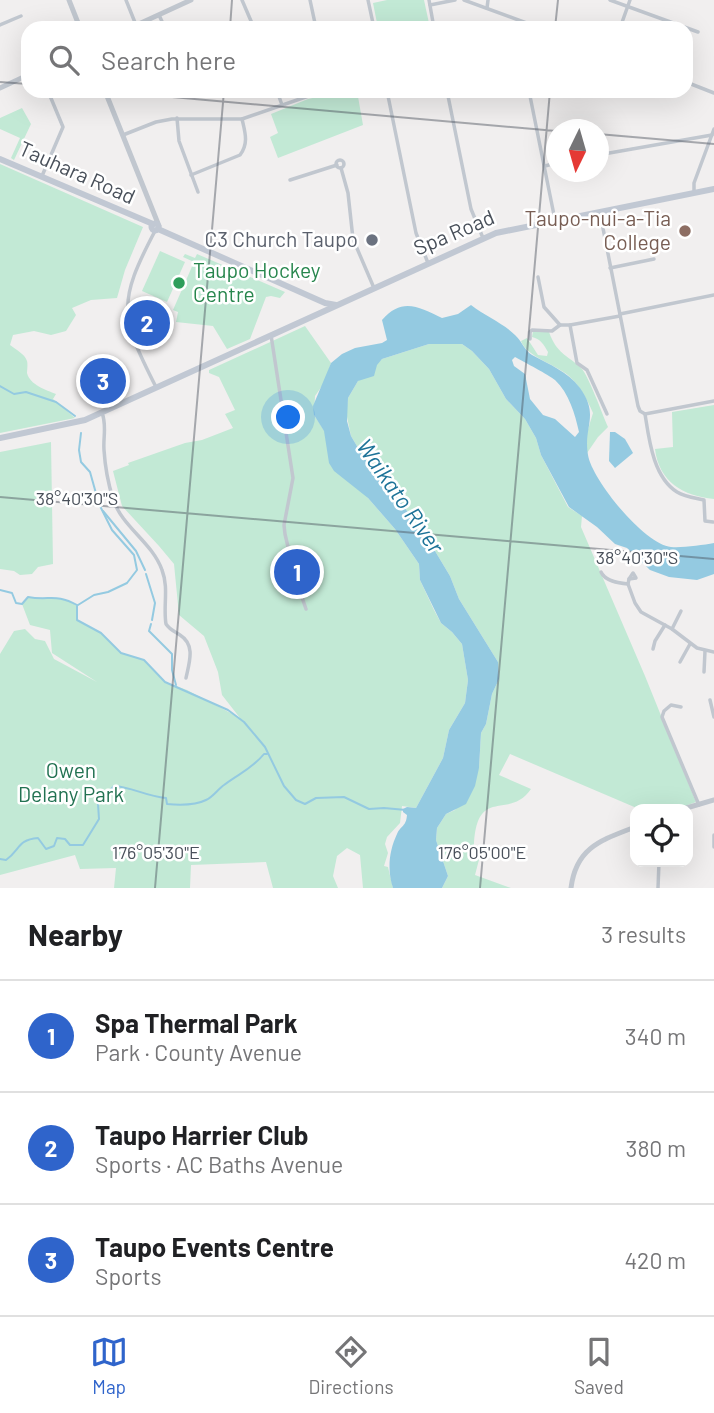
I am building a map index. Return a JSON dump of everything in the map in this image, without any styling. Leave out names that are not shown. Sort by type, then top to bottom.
[{"type":"main road","name":"Tauhara Road","points":[[0,159],[325,303]]},
{"type":"main road","name":"Spa Road","points":[[0,438],[75,423],[102,412],[428,263],[511,228],[714,189]]},
{"type":"main road","name":"Spa Road","points":[[317,314],[325,303],[338,304]]},
{"type":"street","points":[[69,0],[77,21]]},
{"type":"street","points":[[126,0],[131,21]]},
{"type":"street","points":[[242,0],[251,21]]},
{"type":"street","points":[[310,0],[314,21]]},
{"type":"street","points":[[368,0],[372,21]]},
{"type":"street","points":[[433,21],[429,3],[455,0]]},
{"type":"street","points":[[464,0],[514,21]]},
{"type":"street","points":[[487,8],[488,0]]},
{"type":"street","points":[[610,0],[668,21]]},
{"type":"street","points":[[623,21],[630,0]]},
{"type":"street","points":[[146,21],[187,1]]},
{"type":"street","points":[[159,15],[162,21]]},
{"type":"street","points":[[0,25],[21,16]]},
{"type":"street","points":[[693,30],[698,32]]},
{"type":"street","points":[[0,88],[21,78]]},
{"type":"street","points":[[693,85],[714,93]]},
{"type":"street","points":[[42,177],[63,127],[51,98]]},
{"type":"street","points":[[108,98],[153,213],[155,227],[132,282],[128,317],[132,338],[156,387]]},
{"type":"street","points":[[280,98],[282,104]]},
{"type":"street","points":[[122,135],[156,122],[177,118],[227,121],[242,119],[301,98]]},
{"type":"street","points":[[388,98],[416,233],[428,263]]},
{"type":"street","points":[[448,98],[471,209],[484,238]]},
{"type":"street","points":[[530,98],[555,220]]},
{"type":"street","points":[[177,118],[179,141],[198,192]]},
{"type":"street","points":[[191,175],[240,155],[246,141],[242,119]]},
{"type":"street","points":[[609,153],[713,132]]},
{"type":"street","points":[[694,192],[694,183],[713,132]]},
{"type":"street","points":[[290,180],[339,167],[348,193],[352,239],[374,288]]},
{"type":"street","points":[[599,211],[640,411],[645,414],[714,401]]},
{"type":"street","points":[[610,268],[654,259]]},
{"type":"street","points":[[538,277],[544,307],[561,325]]},
{"type":"street","points":[[530,339],[532,330],[555,330],[561,325],[714,295]]},
{"type":"street","points":[[569,325],[577,363],[587,370],[607,414]]},
{"type":"street","points":[[271,335],[293,478],[284,525],[285,534],[295,578],[306,609]]},
{"type":"street","points":[[102,412],[104,450],[114,503],[155,556],[163,571],[166,624],[185,638],[190,648],[186,678]]},
{"type":"street","points":[[645,414],[651,449],[665,480],[678,492],[704,500],[705,521],[713,522]]},
{"type":"street","points":[[601,572],[603,576],[617,583],[628,581],[641,612],[672,629],[690,644],[714,652]]},
{"type":"street","points":[[672,629],[681,611]]},
{"type":"street","points":[[653,649],[654,641],[665,625]]},
{"type":"street","points":[[680,663],[690,644]]},
{"type":"street","points":[[704,672],[705,651]]},
{"type":"street","points":[[710,700],[714,717]]},
{"type":"street","points":[[681,707],[671,705],[664,711],[663,717],[699,805]]},
{"type":"street","points":[[693,806],[714,800]]},
{"type":"street","points":[[571,888],[577,866],[587,851],[601,841],[630,829]]},
{"type":"street","points":[[714,835],[714,847]]},
{"type":"street","points":[[658,888],[659,867]]},
{"type":"green space","points":[[387,0],[424,0],[428,21],[377,21],[373,3]]},
{"type":"green space","points":[[358,98],[363,125],[278,158],[270,137],[278,133],[271,114],[308,99]]},
{"type":"green space","points":[[22,108],[31,124],[14,160],[11,158],[20,138],[0,129],[0,118]]},
{"type":"green space","points":[[0,164],[143,227],[125,270],[117,298],[91,300],[72,308],[76,315],[66,331],[51,335],[34,331],[13,335],[10,345],[26,358],[27,373],[31,381],[56,394],[53,399],[75,418],[0,433]]},
{"type":"green space","points":[[160,251],[185,262],[167,302],[142,291]]},
{"type":"green space","points":[[185,254],[195,258],[197,254],[285,292],[280,298],[266,297],[250,339],[227,349],[213,326],[176,322],[178,312],[173,310],[194,262],[183,257]]},
{"type":"green space","name":"Owen Delany Park","points":[[305,326],[331,363],[324,383],[315,396],[314,415],[368,498],[395,529],[419,564],[420,580],[434,610],[441,623],[462,644],[468,680],[465,703],[449,730],[443,758],[416,808],[402,806],[400,823],[387,837],[385,844],[388,853],[384,866],[388,867],[393,888],[363,888],[360,855],[347,848],[337,856],[333,876],[338,888],[273,888],[266,862],[191,865],[190,888],[114,888],[116,868],[80,869],[75,855],[0,875],[0,654],[14,631],[25,629],[35,639],[45,641],[54,659],[97,682],[52,653],[50,630],[30,625],[22,604],[28,597],[58,598],[70,602],[77,606],[77,620],[101,633],[121,653],[144,660],[165,682],[187,690],[240,718],[222,695],[218,672],[204,636],[179,615],[174,564],[122,506],[113,471],[129,465],[128,463],[233,428],[225,414],[235,410],[219,377],[209,373],[209,370]]},
{"type":"green space","points":[[533,331],[549,332],[559,349],[581,368],[591,386],[608,427],[587,453],[586,436],[593,413],[583,393],[569,376],[524,347],[521,341],[527,338],[538,355],[547,356],[544,345],[532,337]]},
{"type":"green space","points":[[429,344],[462,344],[489,369],[506,399],[525,419],[536,438],[541,455],[568,507],[582,516],[581,527],[696,802],[630,805],[510,754],[499,775],[531,789],[513,803],[495,806],[481,815],[476,827],[474,845],[481,852],[475,875],[511,888],[442,888],[448,876],[436,840],[437,828],[446,814],[455,810],[479,768],[481,733],[499,679],[498,662],[459,599],[450,576],[429,541],[416,528],[389,484],[364,458],[351,436],[346,412],[348,398],[358,381],[382,359]]},
{"type":"green space","points":[[714,405],[714,499],[692,495],[674,485],[662,470],[655,449],[673,447],[672,412]]},
{"type":"green space","points":[[51,442],[53,564],[38,567],[32,574],[20,575],[14,571],[0,569],[0,452]]},
{"type":"water","points":[[471,305],[510,331],[532,355],[575,382],[589,406],[588,455],[609,495],[634,524],[660,543],[676,547],[714,543],[714,574],[697,580],[669,577],[650,570],[627,548],[615,544],[569,507],[525,419],[506,399],[489,369],[462,344],[429,344],[382,359],[374,376],[358,381],[348,398],[347,421],[351,436],[364,458],[389,484],[416,528],[429,541],[450,576],[459,599],[498,662],[499,679],[481,733],[475,786],[466,804],[446,814],[437,828],[436,840],[448,876],[442,888],[393,888],[390,861],[394,840],[407,815],[403,809],[416,808],[443,758],[449,730],[465,703],[468,680],[462,644],[441,623],[420,580],[419,564],[395,529],[368,498],[334,471],[329,463],[324,431],[314,415],[313,406],[331,363],[355,348],[387,340],[382,320],[389,313],[397,308],[411,306],[442,318],[458,314]],"holes":[[[515,357],[560,385],[576,418],[579,432],[575,437],[555,419],[543,415],[530,399],[525,374],[514,366],[512,360]]]},
{"type":"water","points":[[610,432],[615,432],[625,439],[633,453],[615,468],[609,461]]},
{"type":"waterway","points":[[0,386],[14,394],[26,392],[56,402],[75,416]]},
{"type":"waterway","points":[[78,605],[94,595],[127,583],[137,570],[134,555],[112,530],[99,504],[90,472],[81,462],[81,433]]},
{"type":"waterway","points":[[103,511],[136,551],[145,570]]},
{"type":"waterway","points":[[146,574],[155,603],[152,620]]},
{"type":"waterway","points":[[0,590],[12,593],[16,603],[22,604],[28,597],[58,598],[77,605]]},
{"type":"waterway","points":[[77,606],[77,620],[101,633],[121,653],[144,660],[165,682],[228,710],[244,722],[265,747],[284,786],[296,800],[305,804],[316,798],[344,797],[369,809],[406,810]]},
{"type":"waterway","points":[[151,624],[149,631],[172,654],[176,685]]},
{"type":"waterway","points":[[0,859],[6,860],[31,839],[38,838],[46,849],[54,846],[57,838],[65,839],[70,845],[83,845],[99,819],[98,804],[114,786],[166,798],[167,804],[197,803],[209,799],[267,754]]},
{"type":"place","name":"Taupo-nui-a-Tia College","points":[[685,231]]},
{"type":"place","name":"C3 Church Taupo","points":[[372,240]]},
{"type":"place","name":"Taupo Hockey Centre","points":[[179,283]]},
{"type":"place","name":"Taupo Harrier Club","points":[[147,323]]},
{"type":"place","name":"Taupo Events Centre","points":[[103,381]]},
{"type":"place","name":"Spa Thermal Park","points":[[297,572]]},
{"type":"water label","name":"Waikato River","points":[[400,496]]}]
